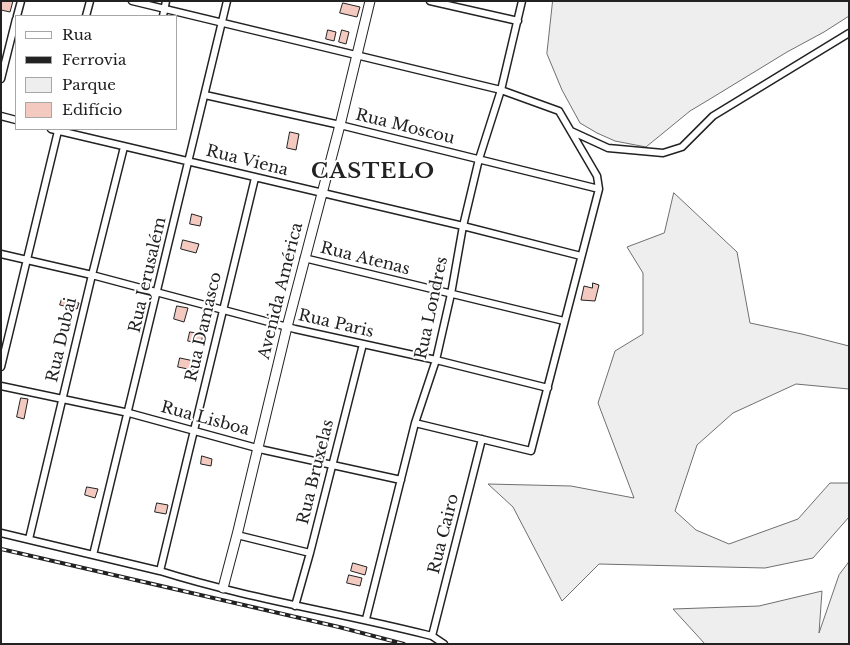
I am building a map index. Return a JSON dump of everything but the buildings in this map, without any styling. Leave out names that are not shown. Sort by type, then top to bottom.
[{"type":"street","points":[[18,15],[21,1]]},
{"type":"street","points":[[86,15],[90,1]]},
{"type":"street","points":[[132,1],[501,90],[559,111],[597,176],[599,189],[531,451],[415,423]]},
{"type":"street","points":[[163,15],[166,1]]},
{"type":"street","name":"Rua Jerusalém","points":[[93,555],[227,1]]},
{"type":"street","name":"Avenida América","points":[[222,588],[237,535],[287,326],[340,125],[370,1]]},
{"type":"street","points":[[430,1],[518,21]]},
{"type":"street","name":"Rua Londres","points":[[366,619],[415,423],[436,360],[451,294],[463,226],[479,159],[501,90],[522,1]]},
{"type":"street","points":[[1,79],[15,26]]},
{"type":"street","points":[[571,131],[608,148],[663,153],[682,147],[713,116],[849,33]]},
{"type":"street","name":"Rua Moscou","points":[[205,95],[340,125],[599,189]]},
{"type":"street","points":[[1,116],[15,120]]},
{"type":"street","points":[[1,367],[27,259],[54,130]]},
{"type":"street","name":"Rua Viena","points":[[54,130],[463,226],[582,256]]},
{"type":"street","name":"Rua Dubai","points":[[29,539],[124,147]]},
{"type":"street","name":"Rua Damasco","points":[[160,571],[255,178]]},
{"type":"street","name":"Rua Paris","points":[[1,254],[92,275],[287,326],[548,388]]},
{"type":"street","name":"Rua Atenas","points":[[304,258],[564,321]]},
{"type":"street","name":"Rua Bruxelas","points":[[295,606],[363,344]]},
{"type":"street","name":"Rua Lisboa","points":[[1,386],[128,413],[257,448],[401,480]]},
{"type":"street","name":"Rua Cairo","points":[[432,636],[482,439]]},
{"type":"street","points":[[1,533],[295,606],[366,619],[432,636],[444,644]]},
{"type":"street","points":[[237,535],[310,553]]},
{"type":"green space","points":[[553,1],[849,1],[849,16],[690,111],[646,147],[615,141],[580,123],[562,90],[547,54]]},
{"type":"green space","points":[[674,193],[737,252],[750,323],[849,346],[849,389],[796,384],[733,413],[697,445],[675,511],[696,530],[729,544],[798,519],[830,483],[849,483],[849,517],[813,558],[765,568],[599,564],[562,601],[513,507],[488,484],[571,486],[634,498],[598,403],[615,351],[643,334],[643,273],[627,247],[664,233]]},
{"type":"green space","points":[[849,562],[849,644],[705,644],[673,609],[759,606],[822,591],[819,633],[839,575]]},
{"type":"railway","points":[[1,549],[339,627],[404,644]]},
{"type":"district","name":"CASTELO","points":[[373,172]]}]
